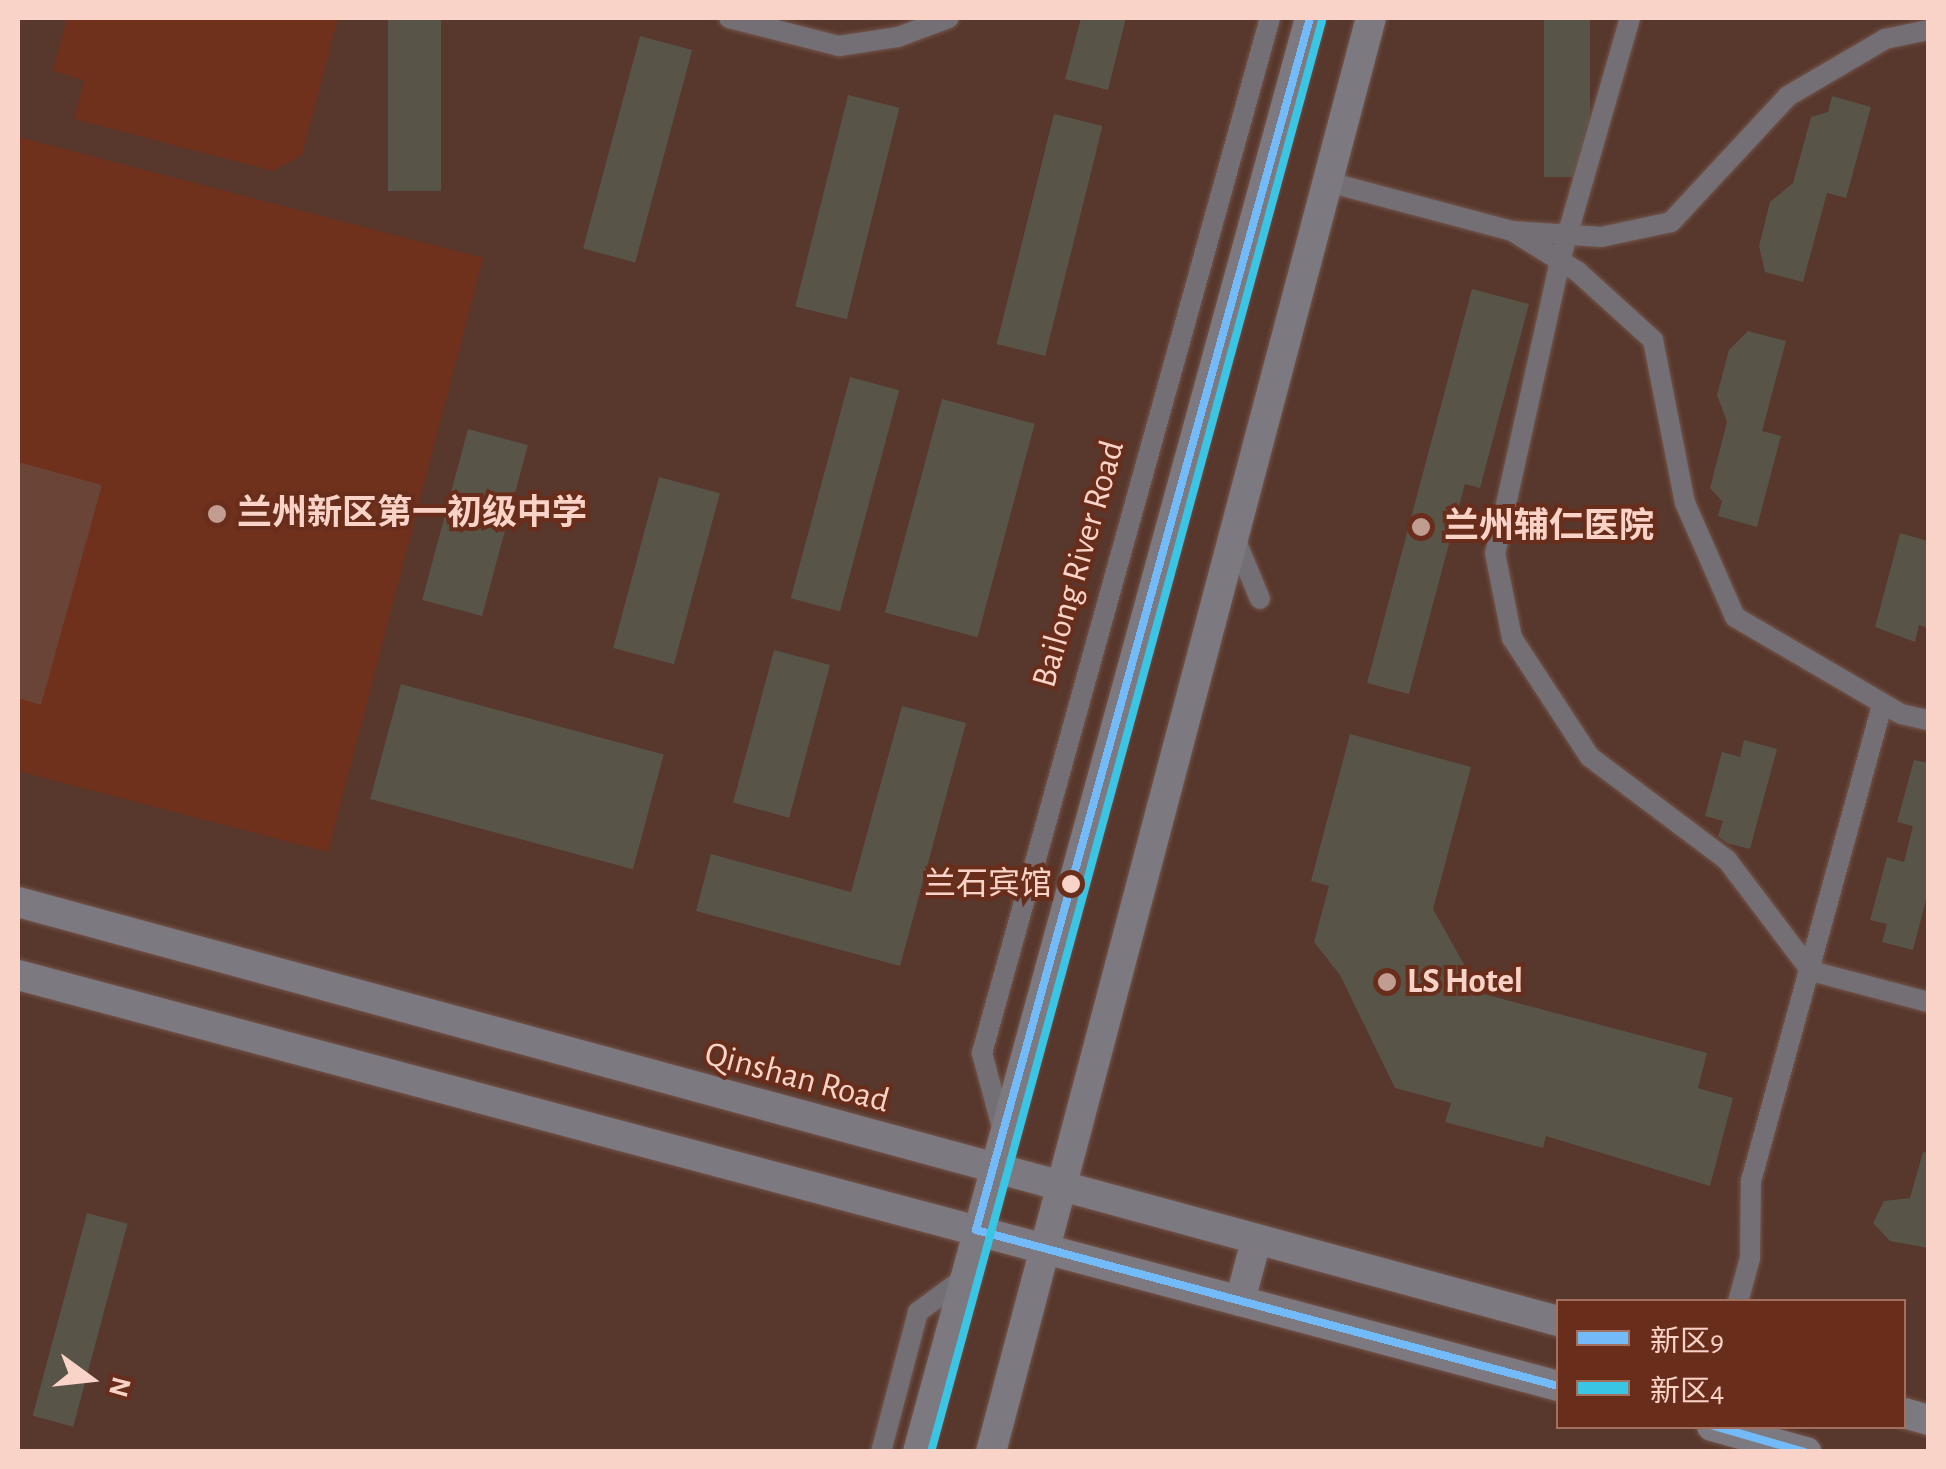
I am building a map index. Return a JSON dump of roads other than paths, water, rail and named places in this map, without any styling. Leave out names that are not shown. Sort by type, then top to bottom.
[{"type":"street","points":[[729,18],[839,46],[898,37],[950,18]]},
{"type":"street","name":"Bailong River Road","points":[[1003,1131],[982,1052],[1270,18]]},
{"type":"street","points":[[918,1452],[1310,18]]},
{"type":"street","points":[[991,1452],[1371,18]]},
{"type":"street","points":[[1630,18],[1560,260],[1495,553],[1512,638],[1590,757],[1728,860],[1812,972],[1928,1002]]},
{"type":"street","points":[[1328,182],[1512,231],[1602,238],[1671,222],[1788,96],[1885,39],[1928,30]]},
{"type":"street","points":[[1512,231],[1560,260],[1653,340],[1685,503],[1735,617],[1882,704],[1928,720]]},
{"type":"street","points":[[1234,534],[1260,599]]},
{"type":"street","points":[[1739,1299],[1750,1258],[1750,1182],[1812,972],[1882,704]]},
{"type":"street","name":"Qinshan Road","points":[[18,902],[1556,1320]]},
{"type":"street","points":[[18,975],[1556,1385]]},
{"type":"street","points":[[1240,1301],[1256,1241]]},
{"type":"street","points":[[881,1452],[918,1312],[964,1278]]},
{"type":"street","points":[[1723,1429],[1806,1452]]},
{"type":"place","name":"兰州新区第一初级中学","points":[[217,514]]},
{"type":"place","name":"兰州辅仁医院","points":[[1421,527]]},
{"type":"place","name":"兰石宾馆","points":[[1071,884]]},
{"type":"place","name":"LS Hotel","points":[[1387,982]]}]
